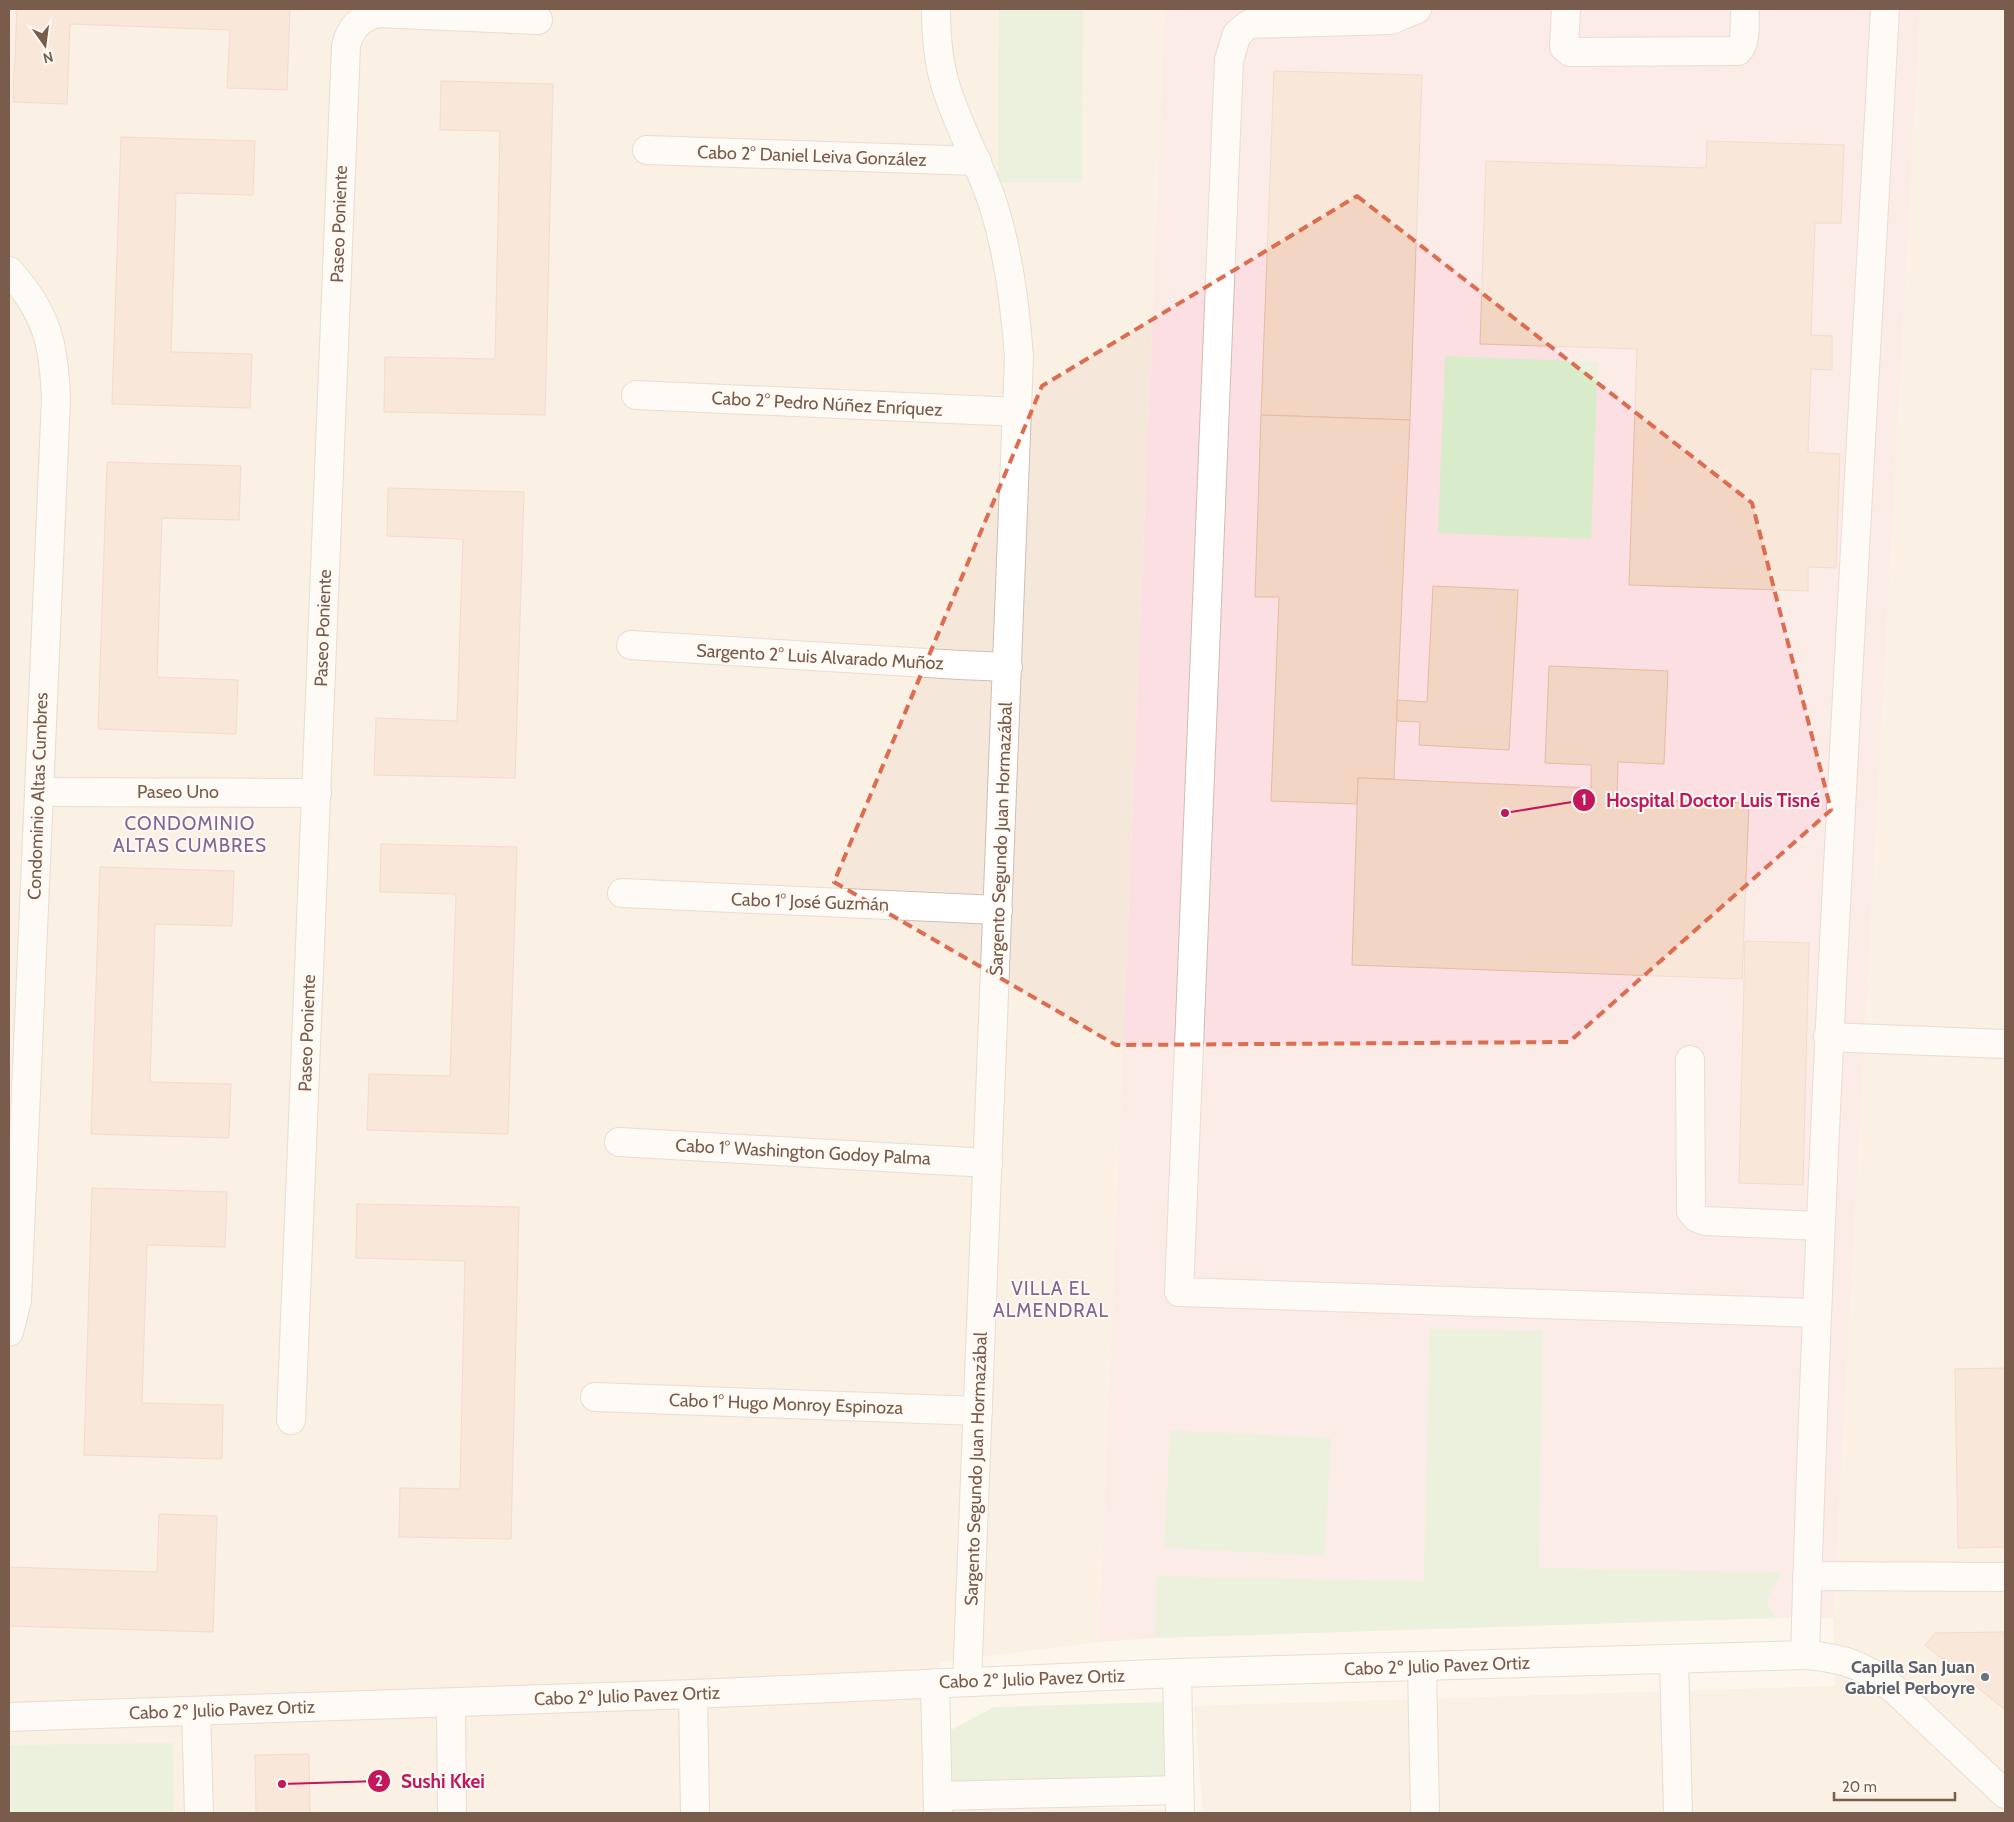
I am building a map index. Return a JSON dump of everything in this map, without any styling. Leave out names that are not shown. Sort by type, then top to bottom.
[{"type":"street","name":"Sargento Segundo Juan Hormazábal","points":[[936,9],[936,33],[946,87],[954,111],[977,161],[1002,235],[1015,301],[1020,356],[967,1682]]},
{"type":"street","points":[[1416,9],[1391,20],[1249,24],[1237,34],[1229,60],[1179,1292],[1816,1313]]},
{"type":"street","points":[[1566,9],[1564,46],[1570,52],[1580,52],[1738,51],[1741,48],[1742,42],[1745,9]]},
{"type":"street","points":[[1805,1655],[1816,1313],[1828,1037],[1885,9]]},
{"type":"street","name":"Paseo Poniente","points":[[291,1420],[346,46],[352,28],[360,21],[377,13],[538,20]]},
{"type":"street","name":"Cabo 2° Daniel Leiva González","points":[[647,150],[977,161]]},
{"type":"street","name":"Condominio Altas Cumbres","points":[[9,271],[34,303],[44,322],[52,347],[56,399],[16,1300],[9,1332]]},
{"type":"street","name":"Cabo 2° Pedro Núñez Enríquez","points":[[636,395],[1018,412]]},
{"type":"street","name":"Sargento 2° Luis Alvarado Muñoz","points":[[631,645],[1008,667]]},
{"type":"street","name":"Paseo Uno","points":[[39,792],[317,793]]},
{"type":"street","name":"Cabo 1° José Guzmán","points":[[622,893],[998,910]]},
{"type":"street","points":[[1828,1037],[2005,1044]]},
{"type":"street","points":[[1690,1060],[1691,1211],[1697,1218],[1704,1221],[1820,1226]]},
{"type":"street","name":"Cabo 1° Washington Godoy Palma","points":[[619,1142],[988,1163]]},
{"type":"street","name":"Cabo 1° Hugo Monroy Espinoza","points":[[595,1396],[978,1411]]},
{"type":"street","points":[[1807,1576],[2005,1577]]},
{"type":"street","name":"Cabo 2º Julio Pavez Ortiz","points":[[9,1717],[693,1694],[1177,1673],[1805,1655],[1831,1657],[1855,1664],[1876,1675],[1895,1690],[2005,1794]]},
{"type":"street","points":[[1674,1660],[1678,1813]]},
{"type":"street","points":[[1422,1667],[1425,1813]]},
{"type":"street","points":[[935,1683],[938,1804],[1180,1801],[1177,1673]]},
{"type":"street","points":[[693,1694],[695,1813]]},
{"type":"street","points":[[450,1703],[452,1813]]},
{"type":"street","points":[[196,1711],[199,1813]]},
{"type":"highlighted area","points":[[1357,196],[1752,503],[1831,810],[1569,1042],[1116,1045],[834,882],[1042,386]]},
{"type":"shaded area","points":[[9,9],[1165,9],[1099,1642],[940,1662],[929,1802],[1203,1811],[1194,1706],[1835,1686],[1833,1618],[1920,9],[2005,9],[2005,1813],[9,1813]]},
{"type":"shaded area","points":[[1165,9],[1920,9],[1833,1618],[1776,1618],[1155,1638],[1099,1642]]},
{"type":"green space","points":[[999,9],[1083,9],[1082,182],[998,182]]},
{"type":"green space","points":[[1445,356],[1598,362],[1591,539],[1438,533]]},
{"type":"green space","points":[[1429,1329],[1543,1331],[1539,1568],[1782,1572],[1766,1601],[1776,1618],[1155,1638],[1156,1576],[1424,1581]]},
{"type":"green space","points":[[1170,1430],[1331,1438],[1325,1556],[1164,1548]]},
{"type":"green space","points":[[1163,1702],[1167,1783],[949,1790],[947,1732],[994,1707]]},
{"type":"green space","points":[[173,1743],[174,1813],[9,1813],[9,1745]]},
{"type":"building","points":[[17,9],[290,9],[287,90],[227,88],[230,30],[70,24],[67,104],[13,102]]},
{"type":"building","points":[[1274,71],[1422,75],[1410,420],[1261,415]]},
{"type":"building","points":[[441,81],[553,84],[545,415],[384,412],[385,357],[495,359],[500,131],[440,130]]},
{"type":"building","points":[[121,137],[255,141],[253,195],[176,193],[171,352],[252,354],[250,408],[112,404]]},
{"type":"building","points":[[1707,141],[1844,145],[1841,223],[1815,223],[1811,335],[1832,336],[1832,370],[1811,369],[1808,452],[1840,454],[1836,568],[1808,567],[1808,591],[1629,585],[1637,349],[1480,344],[1486,161],[1706,168]]},
{"type":"building","points":[[1261,415],[1410,420],[1394,779],[1358,778],[1357,804],[1271,801],[1279,597],[1255,597]]},
{"type":"building","points":[[107,462],[241,466],[239,520],[162,518],[157,677],[238,680],[236,734],[98,729]]},
{"type":"building","points":[[388,488],[524,492],[515,778],[374,775],[376,718],[457,721],[463,539],[387,536]]},
{"type":"building","points":[[1433,586],[1518,590],[1509,750],[1419,745],[1420,722],[1397,721],[1397,700],[1427,702]]},
{"type":"building","points":[[1549,666],[1668,671],[1664,764],[1618,762],[1617,799],[1749,803],[1742,979],[1352,965],[1358,778],[1591,788],[1591,765],[1545,763]]},
{"type":"building","points":[[381,844],[517,847],[508,1134],[367,1130],[369,1074],[450,1076],[456,894],[380,892]]},
{"type":"building","points":[[100,867],[234,871],[232,926],[155,924],[150,1082],[231,1084],[229,1138],[91,1134]]},
{"type":"building","points":[[1745,941],[1809,943],[1803,1185],[1739,1183]]},
{"type":"building","points":[[92,1188],[227,1192],[225,1247],[147,1245],[142,1403],[223,1405],[222,1459],[84,1455]]},
{"type":"building","points":[[357,1204],[519,1207],[511,1539],[399,1537],[400,1488],[460,1489],[465,1261],[356,1258]]},
{"type":"building","points":[[2005,1368],[2005,1547],[1958,1548],[1955,1369]]},
{"type":"building","points":[[159,1514],[217,1516],[213,1632],[9,1626],[9,1567],[157,1572]]},
{"type":"building","name":"Capilla San Juan Gabriel Perboyre","points":[[2004,1632],[2004,1709],[1925,1645],[1935,1633]]},
{"type":"building","points":[[309,1754],[310,1813],[256,1813],[255,1755]]},
{"type":"place","name":"Hospital Doctor Luis Tisné","points":[[1505,813]]},
{"type":"place","name":"Capilla San Juan Gabriel Perboyre","points":[[1985,1677]]},
{"type":"place","name":"Sushi Kkei","points":[[282,1784]]},
{"type":"district","name":"CONDOMINIO ALTAS CUMBRES","points":[[190,834]]},
{"type":"district","name":"VILLA EL ALMENDRAL","points":[[1051,1299]]}]
